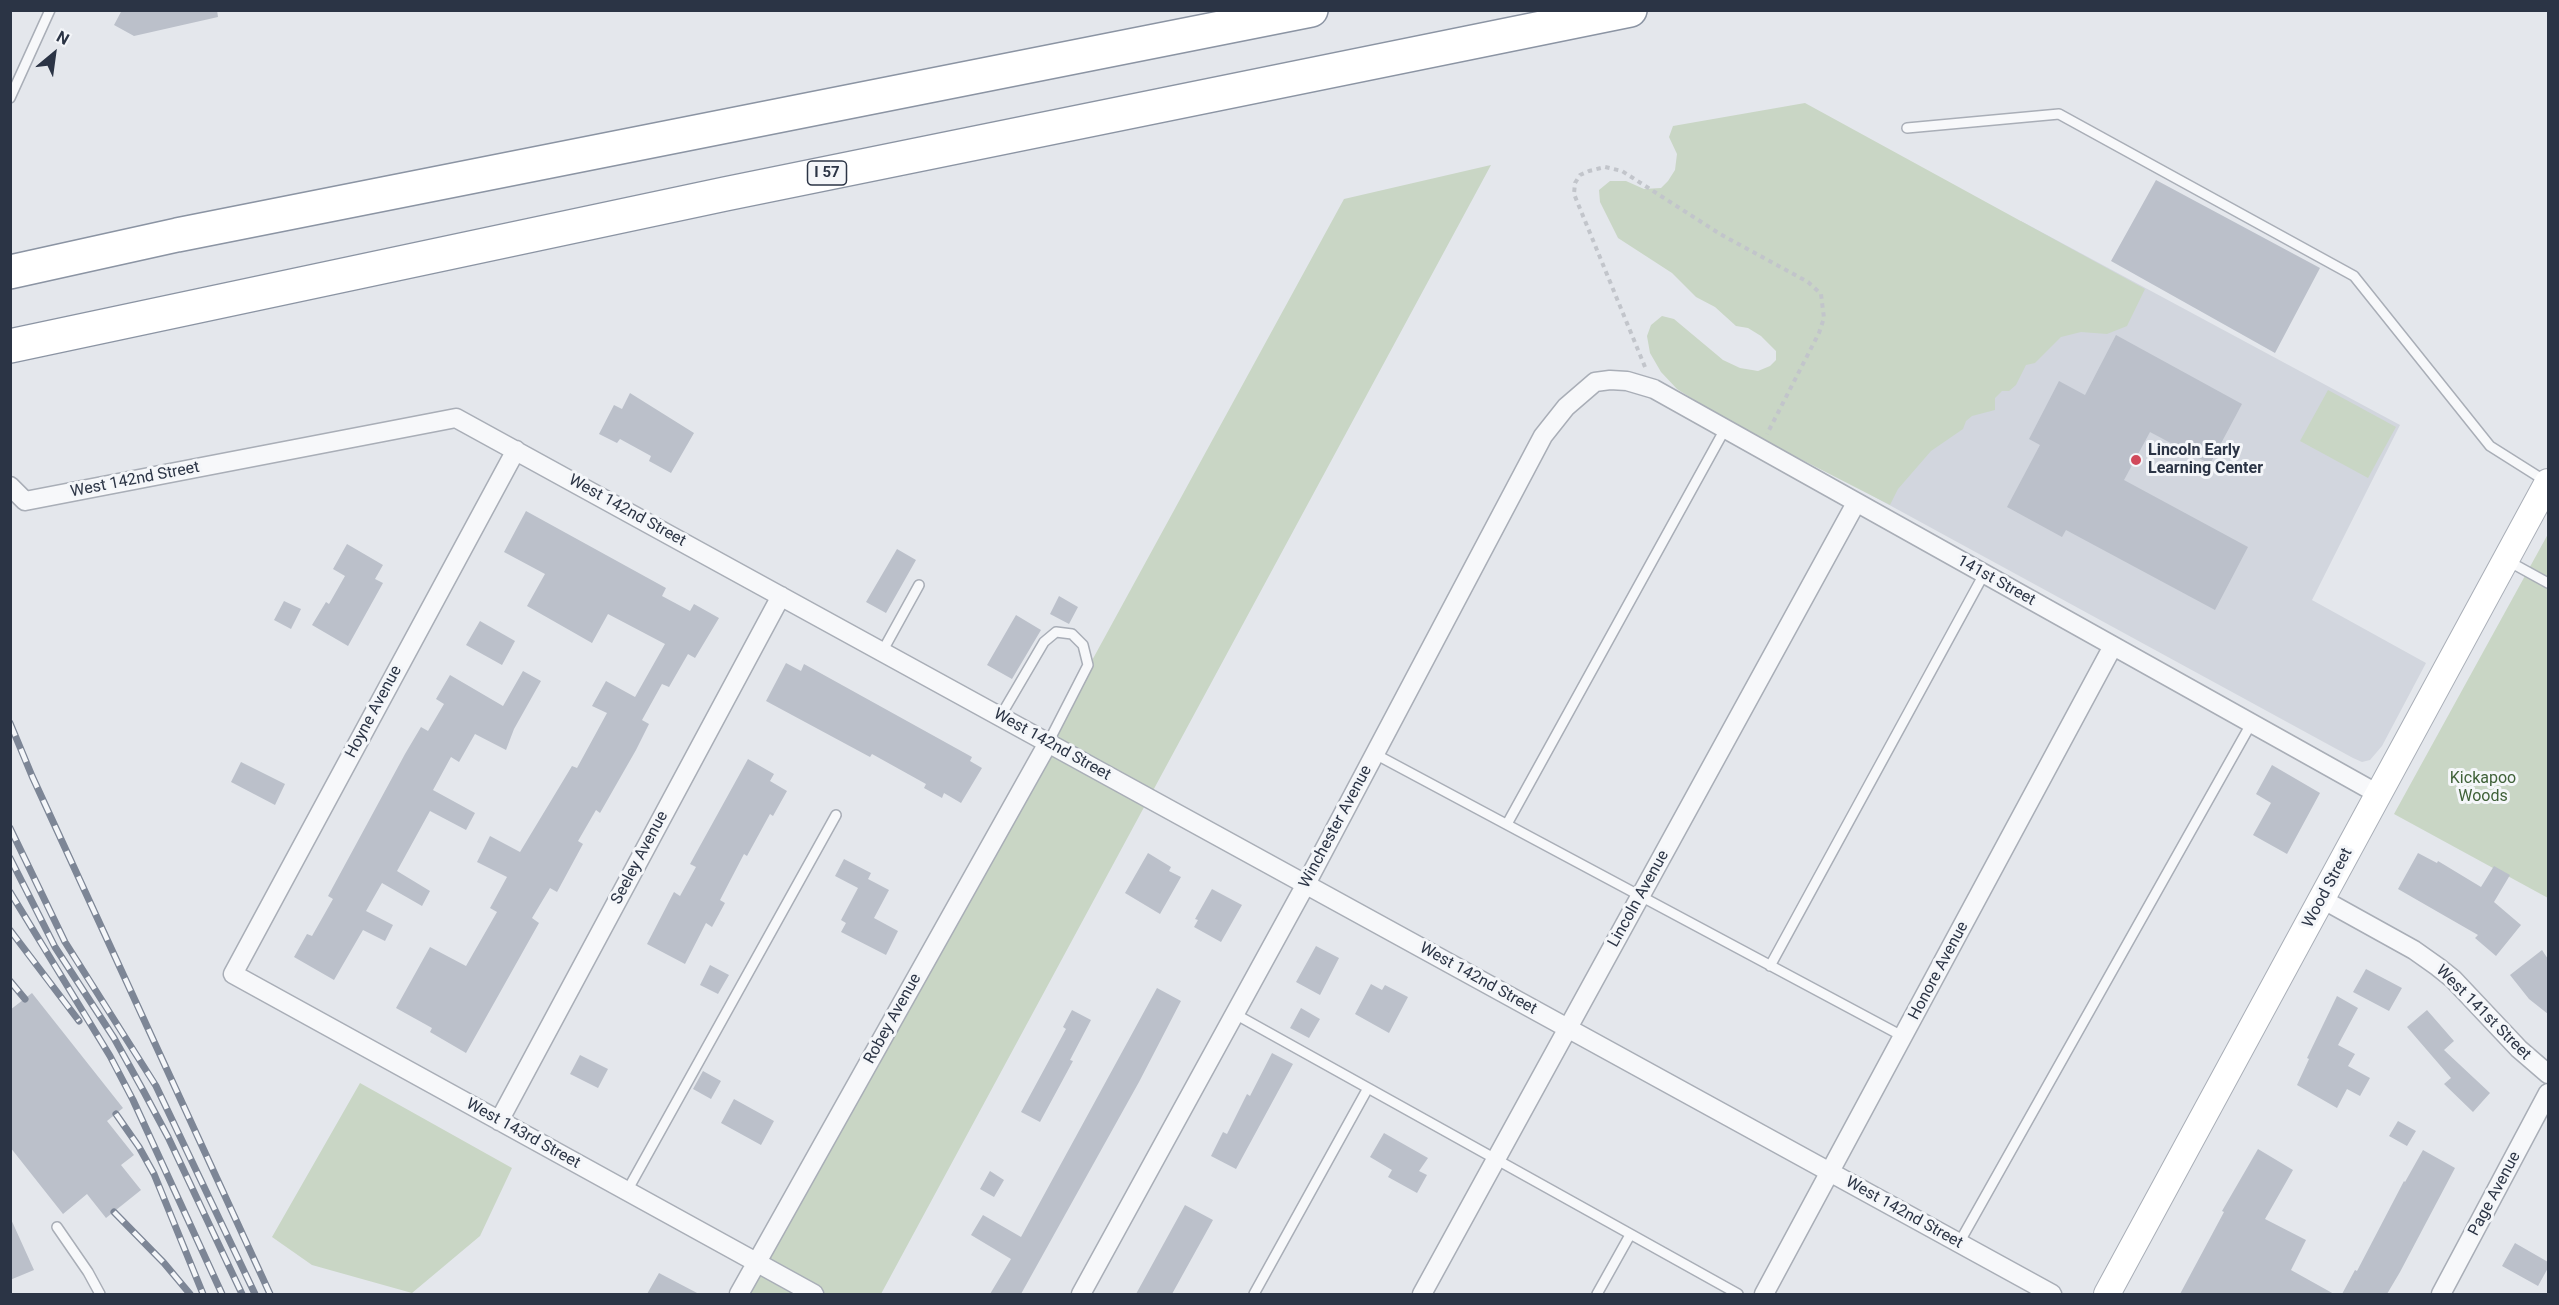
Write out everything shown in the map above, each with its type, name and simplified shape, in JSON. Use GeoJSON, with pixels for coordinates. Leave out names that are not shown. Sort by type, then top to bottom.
{"type":"FeatureCollection","features":[{"type":"Feature","properties":{"kind":"highway"},"geometry":{"type":"LineString","coordinates":[[13,271],[189,233],[1311,10]]}},
{"type":"Feature","properties":{"kind":"highway","name":"I 57"},"geometry":{"type":"LineString","coordinates":[[18,344],[713,196],[1630,10]]}},
{"type":"Feature","properties":{"kind":"main road","name":"Wood Street"},"geometry":{"type":"LineString","coordinates":[[2107,1294],[2548,482]]}},
{"type":"Feature","properties":{"kind":"street","name":"141st Street"},"geometry":{"type":"LineString","coordinates":[[1610,380],[1627,381],[1654,389],[2378,794]]}},
{"type":"Feature","properties":{"kind":"street","name":"Winchester Avenue"},"geometry":{"type":"LineString","coordinates":[[1081,1294],[1306,884],[1543,436],[1581,392],[1595,382],[1610,380]]}},
{"type":"Feature","properties":{"kind":"street","name":"West 142nd Street"},"geometry":{"type":"LineString","coordinates":[[10,486],[25,501],[456,418],[2052,1294]]}},
{"type":"Feature","properties":{"kind":"street","name":"Hoyne Avenue"},"geometry":{"type":"LineString","coordinates":[[233,974],[516,450]]}},
{"type":"Feature","properties":{"kind":"street","name":"Lincoln Avenue"},"geometry":{"type":"LineString","coordinates":[[1422,1294],[1856,503]]}},
{"type":"Feature","properties":{"kind":"street","name":"Seeley Avenue"},"geometry":{"type":"LineString","coordinates":[[499,1120],[781,596]]}},
{"type":"Feature","properties":{"kind":"street","name":"Honore Avenue"},"geometry":{"type":"LineString","coordinates":[[1764,1294],[2113,646]]}},
{"type":"Feature","properties":{"kind":"street","name":"Robey Avenue"},"geometry":{"type":"LineString","coordinates":[[739,1294],[1048,743]]}},
{"type":"Feature","properties":{"kind":"street","name":"West 141st Street"},"geometry":{"type":"LineString","coordinates":[[2322,899],[2414,950],[2438,967],[2519,1049],[2548,1074]]}},
{"type":"Feature","properties":{"kind":"street","name":"West 143rd Street"},"geometry":{"type":"LineString","coordinates":[[233,974],[814,1294]]}},
{"type":"Feature","properties":{"kind":"street","name":"Page Avenue"},"geometry":{"type":"LineString","coordinates":[[2447,1292],[2548,1093]]}},
{"type":"Feature","properties":{"kind":"lane"},"geometry":{"type":"LineString","coordinates":[[10,98],[50,10]]}},
{"type":"Feature","properties":{"kind":"lane"},"geometry":{"type":"LineString","coordinates":[[1907,128],[2059,114],[2354,276],[2490,446],[2548,482]]}},
{"type":"Feature","properties":{"kind":"lane"},"geometry":{"type":"LineString","coordinates":[[1507,824],[1725,429]]}},
{"type":"Feature","properties":{"kind":"lane"},"geometry":{"type":"LineString","coordinates":[[2506,560],[2548,583]]}},
{"type":"Feature","properties":{"kind":"lane"},"geometry":{"type":"LineString","coordinates":[[1770,966],[1984,574]]}},
{"type":"Feature","properties":{"kind":"lane"},"geometry":{"type":"LineString","coordinates":[[882,652],[919,585]]}},
{"type":"Feature","properties":{"kind":"lane"},"geometry":{"type":"LineString","coordinates":[[1000,717],[1044,642],[1056,632],[1072,634],[1083,645],[1088,665],[1048,743]]}},
{"type":"Feature","properties":{"kind":"lane"},"geometry":{"type":"LineString","coordinates":[[1959,1243],[2251,724]]}},
{"type":"Feature","properties":{"kind":"lane"},"geometry":{"type":"LineString","coordinates":[[1375,754],[1904,1037]]}},
{"type":"Feature","properties":{"kind":"lane"},"geometry":{"type":"LineString","coordinates":[[627,1191],[836,815]]}},
{"type":"Feature","properties":{"kind":"lane"},"geometry":{"type":"LineString","coordinates":[[1235,1014],[1738,1294]]}},
{"type":"Feature","properties":{"kind":"lane"},"geometry":{"type":"LineString","coordinates":[[1254,1294],[1368,1088]]}},
{"type":"Feature","properties":{"kind":"lane"},"geometry":{"type":"LineString","coordinates":[[57,1227],[100,1294]]}},
{"type":"Feature","properties":{"kind":"lane"},"geometry":{"type":"LineString","coordinates":[[1597,1294],[1630,1235]]}},
{"type":"Feature","properties":{"kind":"path"},"geometry":{"type":"LineString","coordinates":[[1654,389],[1574,194],[1575,183],[1580,175],[1589,171],[1605,167],[1622,171],[1720,234],[1808,282],[1821,294],[1824,318],[1819,333],[1759,448]]}},
{"type":"Feature","properties":{"kind":"shaded area","name":"Lincoln Early Learning Center"},"geometry":{"type":"Polygon","coordinates":[[[2021,221],[2400,425],[2312,600],[2426,663],[2382,746],[2370,760],[2362,762],[2353,758],[1871,495],[2021,221]]]}},
{"type":"Feature","properties":{"kind":"green space"},"geometry":{"type":"Polygon","coordinates":[[[1805,103],[2145,289],[2127,326],[2107,334],[2081,332],[2061,337],[2035,363],[2026,365],[2016,385],[2009,391],[2002,391],[1995,398],[1995,410],[1972,416],[1966,421],[1963,429],[1931,451],[1898,489],[1890,505],[1732,424],[1677,389],[1661,372],[1650,353],[1647,336],[1651,325],[1662,316],[1674,319],[1723,360],[1740,368],[1758,371],[1770,366],[1776,360],[1776,351],[1761,336],[1748,328],[1736,326],[1715,307],[1696,297],[1672,273],[1618,238],[1600,202],[1599,190],[1610,181],[1626,181],[1644,189],[1661,188],[1668,181],[1675,170],[1677,154],[1669,137],[1673,126],[1805,103]]]}},
{"type":"Feature","properties":{"kind":"green space"},"geometry":{"type":"Polygon","coordinates":[[[1491,165],[881,1294],[746,1294],[1344,199],[1491,165]]]}},
{"type":"Feature","properties":{"kind":"green space"},"geometry":{"type":"Polygon","coordinates":[[[2328,390],[2396,427],[2368,478],[2300,441],[2328,390]]]}},
{"type":"Feature","properties":{"kind":"green space","name":"Kickapoo Woods"},"geometry":{"type":"Polygon","coordinates":[[[2548,534],[2548,898],[2394,814],[2548,534]]]}},
{"type":"Feature","properties":{"kind":"green space"},"geometry":{"type":"Polygon","coordinates":[[[360,1083],[512,1168],[480,1236],[412,1293],[312,1265],[272,1237],[360,1083]]]}},
{"type":"Feature","properties":{"kind":"building"},"geometry":{"type":"Polygon","coordinates":[[[122,10],[217,10],[218,17],[134,36],[114,25],[122,10]]]}},
{"type":"Feature","properties":{"kind":"building"},"geometry":{"type":"Polygon","coordinates":[[[2156,180],[2320,268],[2275,353],[2111,261],[2156,180]]]}},
{"type":"Feature","properties":{"kind":"building"},"geometry":{"type":"Polygon","coordinates":[[[2116,335],[2242,404],[2210,464],[2150,432],[2124,480],[2248,547],[2215,610],[2066,530],[2062,537],[2007,507],[2040,445],[2029,439],[2059,381],[2085,395],[2116,335]]]}},
{"type":"Feature","properties":{"kind":"building"},"geometry":{"type":"Polygon","coordinates":[[[630,393],[694,433],[671,473],[649,461],[651,456],[620,439],[617,443],[599,434],[614,405],[622,409],[630,393]]]}},
{"type":"Feature","properties":{"kind":"building"},"geometry":{"type":"Polygon","coordinates":[[[526,511],[666,588],[662,596],[690,611],[694,604],[719,618],[695,658],[688,654],[669,687],[662,684],[642,720],[649,724],[636,750],[600,813],[596,810],[578,841],[583,844],[557,892],[550,888],[532,918],[539,923],[466,1053],[430,1032],[432,1028],[396,1008],[430,947],[466,966],[497,912],[490,908],[507,877],[477,862],[490,836],[520,852],[572,766],[577,768],[607,713],[592,706],[606,681],[635,697],[665,644],[608,614],[592,643],[527,606],[545,574],[504,552],[526,511]]]}},
{"type":"Feature","properties":{"kind":"building"},"geometry":{"type":"Polygon","coordinates":[[[347,544],[383,565],[375,579],[383,583],[348,646],[312,625],[326,602],[329,604],[345,576],[333,569],[347,544]]]}},
{"type":"Feature","properties":{"kind":"building"},"geometry":{"type":"Polygon","coordinates":[[[897,549],[916,560],[886,613],[866,602],[897,549]]]}},
{"type":"Feature","properties":{"kind":"building"},"geometry":{"type":"Polygon","coordinates":[[[1059,596],[1078,607],[1069,624],[1050,614],[1059,596]]]}},
{"type":"Feature","properties":{"kind":"building"},"geometry":{"type":"Polygon","coordinates":[[[284,601],[301,609],[291,629],[274,620],[284,601]]]}},
{"type":"Feature","properties":{"kind":"building"},"geometry":{"type":"Polygon","coordinates":[[[1016,615],[1041,630],[1012,679],[987,665],[1016,615]]]}},
{"type":"Feature","properties":{"kind":"building"},"geometry":{"type":"Polygon","coordinates":[[[480,621],[515,641],[502,665],[466,645],[480,621]]]}},
{"type":"Feature","properties":{"kind":"building"},"geometry":{"type":"Polygon","coordinates":[[[786,663],[801,671],[804,664],[972,757],[970,761],[982,768],[961,803],[944,793],[942,798],[924,788],[926,784],[872,754],[870,757],[766,701],[786,663]]]}},
{"type":"Feature","properties":{"kind":"building"},"geometry":{"type":"Polygon","coordinates":[[[523,671],[541,681],[514,729],[506,750],[475,734],[459,762],[451,757],[433,790],[475,813],[466,830],[430,811],[397,871],[430,891],[422,906],[382,883],[366,911],[393,925],[385,941],[363,930],[334,980],[294,957],[307,934],[312,936],[333,899],[328,896],[421,727],[428,731],[444,704],[436,699],[450,675],[503,706],[523,671]]]}},
{"type":"Feature","properties":{"kind":"building"},"geometry":{"type":"Polygon","coordinates":[[[748,759],[774,774],[770,781],[787,791],[773,816],[770,814],[747,856],[744,854],[720,900],[725,903],[712,927],[706,923],[685,964],[647,944],[674,892],[680,896],[696,867],[690,864],[748,759]]]}},
{"type":"Feature","properties":{"kind":"building"},"geometry":{"type":"Polygon","coordinates":[[[241,762],[285,784],[275,805],[231,782],[241,762]]]}},
{"type":"Feature","properties":{"kind":"building"},"geometry":{"type":"Polygon","coordinates":[[[2272,765],[2320,793],[2287,854],[2253,835],[2271,803],[2256,794],[2272,765]]]}},
{"type":"Feature","properties":{"kind":"building"},"geometry":{"type":"Polygon","coordinates":[[[1148,853],[1171,867],[1169,871],[1181,877],[1160,914],[1125,893],[1148,853]]]}},
{"type":"Feature","properties":{"kind":"building"},"geometry":{"type":"Polygon","coordinates":[[[2418,853],[2437,863],[2438,861],[2481,887],[2494,866],[2510,875],[2494,902],[2521,925],[2496,956],[2475,938],[2478,935],[2398,889],[2418,853]]]}},
{"type":"Feature","properties":{"kind":"building"},"geometry":{"type":"Polygon","coordinates":[[[844,859],[871,873],[868,879],[889,890],[874,918],[898,931],[886,955],[841,932],[846,923],[841,920],[858,888],[835,876],[844,859]]]}},
{"type":"Feature","properties":{"kind":"building"},"geometry":{"type":"Polygon","coordinates":[[[1212,889],[1242,905],[1221,942],[1194,927],[1198,920],[1195,919],[1212,889]]]}},
{"type":"Feature","properties":{"kind":"building"},"geometry":{"type":"Polygon","coordinates":[[[1316,946],[1339,958],[1320,995],[1296,982],[1316,946]]]}},
{"type":"Feature","properties":{"kind":"building"},"geometry":{"type":"Polygon","coordinates":[[[2542,950],[2548,959],[2548,1014],[2529,999],[2510,975],[2542,950]]]}},
{"type":"Feature","properties":{"kind":"building"},"geometry":{"type":"Polygon","coordinates":[[[710,965],[729,975],[718,994],[700,985],[710,965]]]}},
{"type":"Feature","properties":{"kind":"building"},"geometry":{"type":"Polygon","coordinates":[[[2366,969],[2402,988],[2389,1011],[2353,992],[2366,969]]]}},
{"type":"Feature","properties":{"kind":"building"},"geometry":{"type":"Polygon","coordinates":[[[1371,984],[1382,990],[1385,985],[1408,997],[1389,1033],[1355,1014],[1371,984]]]}},
{"type":"Feature","properties":{"kind":"building"},"geometry":{"type":"Polygon","coordinates":[[[1157,988],[1181,1001],[1139,1082],[1021,1294],[990,1294],[1011,1259],[971,1235],[983,1215],[1021,1237],[1157,988]]]}},
{"type":"Feature","properties":{"kind":"building"},"geometry":{"type":"Polygon","coordinates":[[[32,993],[123,1108],[107,1121],[134,1155],[121,1165],[141,1190],[106,1218],[87,1194],[63,1214],[10,1147],[10,1010],[32,993]]]}},
{"type":"Feature","properties":{"kind":"building"},"geometry":{"type":"Polygon","coordinates":[[[2337,996],[2358,1008],[2338,1045],[2355,1054],[2348,1066],[2370,1078],[2360,1096],[2347,1089],[2337,1108],[2297,1085],[2309,1059],[2307,1058],[2337,996]]]}},
{"type":"Feature","properties":{"kind":"building"},"geometry":{"type":"Polygon","coordinates":[[[1301,1008],[1320,1019],[1309,1038],[1290,1028],[1301,1008]]]}},
{"type":"Feature","properties":{"kind":"building"},"geometry":{"type":"Polygon","coordinates":[[[1072,1010],[1091,1020],[1070,1060],[1073,1061],[1040,1122],[1021,1112],[1066,1029],[1063,1027],[1072,1010]]]}},
{"type":"Feature","properties":{"kind":"building"},"geometry":{"type":"Polygon","coordinates":[[[2427,1010],[2454,1041],[2444,1050],[2490,1093],[2473,1112],[2444,1084],[2451,1078],[2407,1027],[2427,1010]]]}},
{"type":"Feature","properties":{"kind":"building"},"geometry":{"type":"Polygon","coordinates":[[[1272,1053],[1293,1064],[1236,1169],[1211,1156],[1223,1132],[1227,1134],[1247,1094],[1250,1096],[1272,1053]]]}},
{"type":"Feature","properties":{"kind":"building"},"geometry":{"type":"Polygon","coordinates":[[[580,1055],[608,1069],[598,1088],[570,1074],[580,1055]]]}},
{"type":"Feature","properties":{"kind":"building"},"geometry":{"type":"Polygon","coordinates":[[[703,1071],[721,1081],[711,1099],[693,1089],[703,1071]]]}},
{"type":"Feature","properties":{"kind":"building"},"geometry":{"type":"Polygon","coordinates":[[[734,1099],[774,1121],[761,1145],[721,1123],[734,1099]]]}},
{"type":"Feature","properties":{"kind":"building"},"geometry":{"type":"Polygon","coordinates":[[[2398,1121],[2416,1131],[2407,1146],[2389,1136],[2398,1121]]]}},
{"type":"Feature","properties":{"kind":"building"},"geometry":{"type":"Polygon","coordinates":[[[1384,1133],[1428,1158],[1419,1171],[1427,1175],[1417,1193],[1388,1177],[1392,1170],[1370,1157],[1384,1133]]]}},
{"type":"Feature","properties":{"kind":"building"},"geometry":{"type":"Polygon","coordinates":[[[2258,1149],[2293,1170],[2265,1219],[2306,1240],[2291,1270],[2334,1294],[2180,1294],[2224,1212],[2222,1211],[2258,1149]]]}},
{"type":"Feature","properties":{"kind":"building"},"geometry":{"type":"Polygon","coordinates":[[[2423,1150],[2455,1168],[2400,1272],[2387,1294],[2342,1294],[2355,1270],[2357,1271],[2404,1181],[2423,1150]]]}},
{"type":"Feature","properties":{"kind":"building"},"geometry":{"type":"Polygon","coordinates":[[[990,1171],[1004,1180],[994,1197],[980,1189],[990,1171]]]}},
{"type":"Feature","properties":{"kind":"building"},"geometry":{"type":"Polygon","coordinates":[[[1185,1205],[1213,1220],[1172,1294],[1136,1294],[1185,1205]]]}},
{"type":"Feature","properties":{"kind":"building"},"geometry":{"type":"Polygon","coordinates":[[[10,1217],[34,1270],[10,1280],[10,1217]]]}},
{"type":"Feature","properties":{"kind":"building"},"geometry":{"type":"Polygon","coordinates":[[[2515,1243],[2548,1262],[2548,1268],[2538,1286],[2502,1266],[2515,1243]]]}},
{"type":"Feature","properties":{"kind":"building"},"geometry":{"type":"Polygon","coordinates":[[[659,1273],[699,1294],[647,1294],[659,1273]]]}},
{"type":"Feature","properties":{"kind":"railway"},"geometry":{"type":"LineString","coordinates":[[10,723],[32,776],[270,1294]]}},
{"type":"Feature","properties":{"kind":"railway"},"geometry":{"type":"LineString","coordinates":[[10,828],[65,942],[156,1086],[255,1294]]}},
{"type":"Feature","properties":{"kind":"railway"},"geometry":{"type":"LineString","coordinates":[[10,858],[55,947],[114,1038],[168,1137],[242,1294]]}},
{"type":"Feature","properties":{"kind":"railway"},"geometry":{"type":"LineString","coordinates":[[10,892],[110,1056],[133,1100],[222,1294]]}},
{"type":"Feature","properties":{"kind":"railway"},"geometry":{"type":"LineString","coordinates":[[10,930],[79,1021]]}},
{"type":"Feature","properties":{"kind":"railway"},"geometry":{"type":"LineString","coordinates":[[10,981],[25,999]]}},
{"type":"Feature","properties":{"kind":"railway"},"geometry":{"type":"LineString","coordinates":[[116,1114],[154,1174],[203,1294]]}},
{"type":"Feature","properties":{"kind":"railway"},"geometry":{"type":"LineString","coordinates":[[114,1212],[164,1263],[190,1294]]}},
{"type":"Feature","properties":{"kind":"place","name":"Lincoln Early Learning Center"},"geometry":{"type":"Point","coordinates":[2136,460]}}]}
